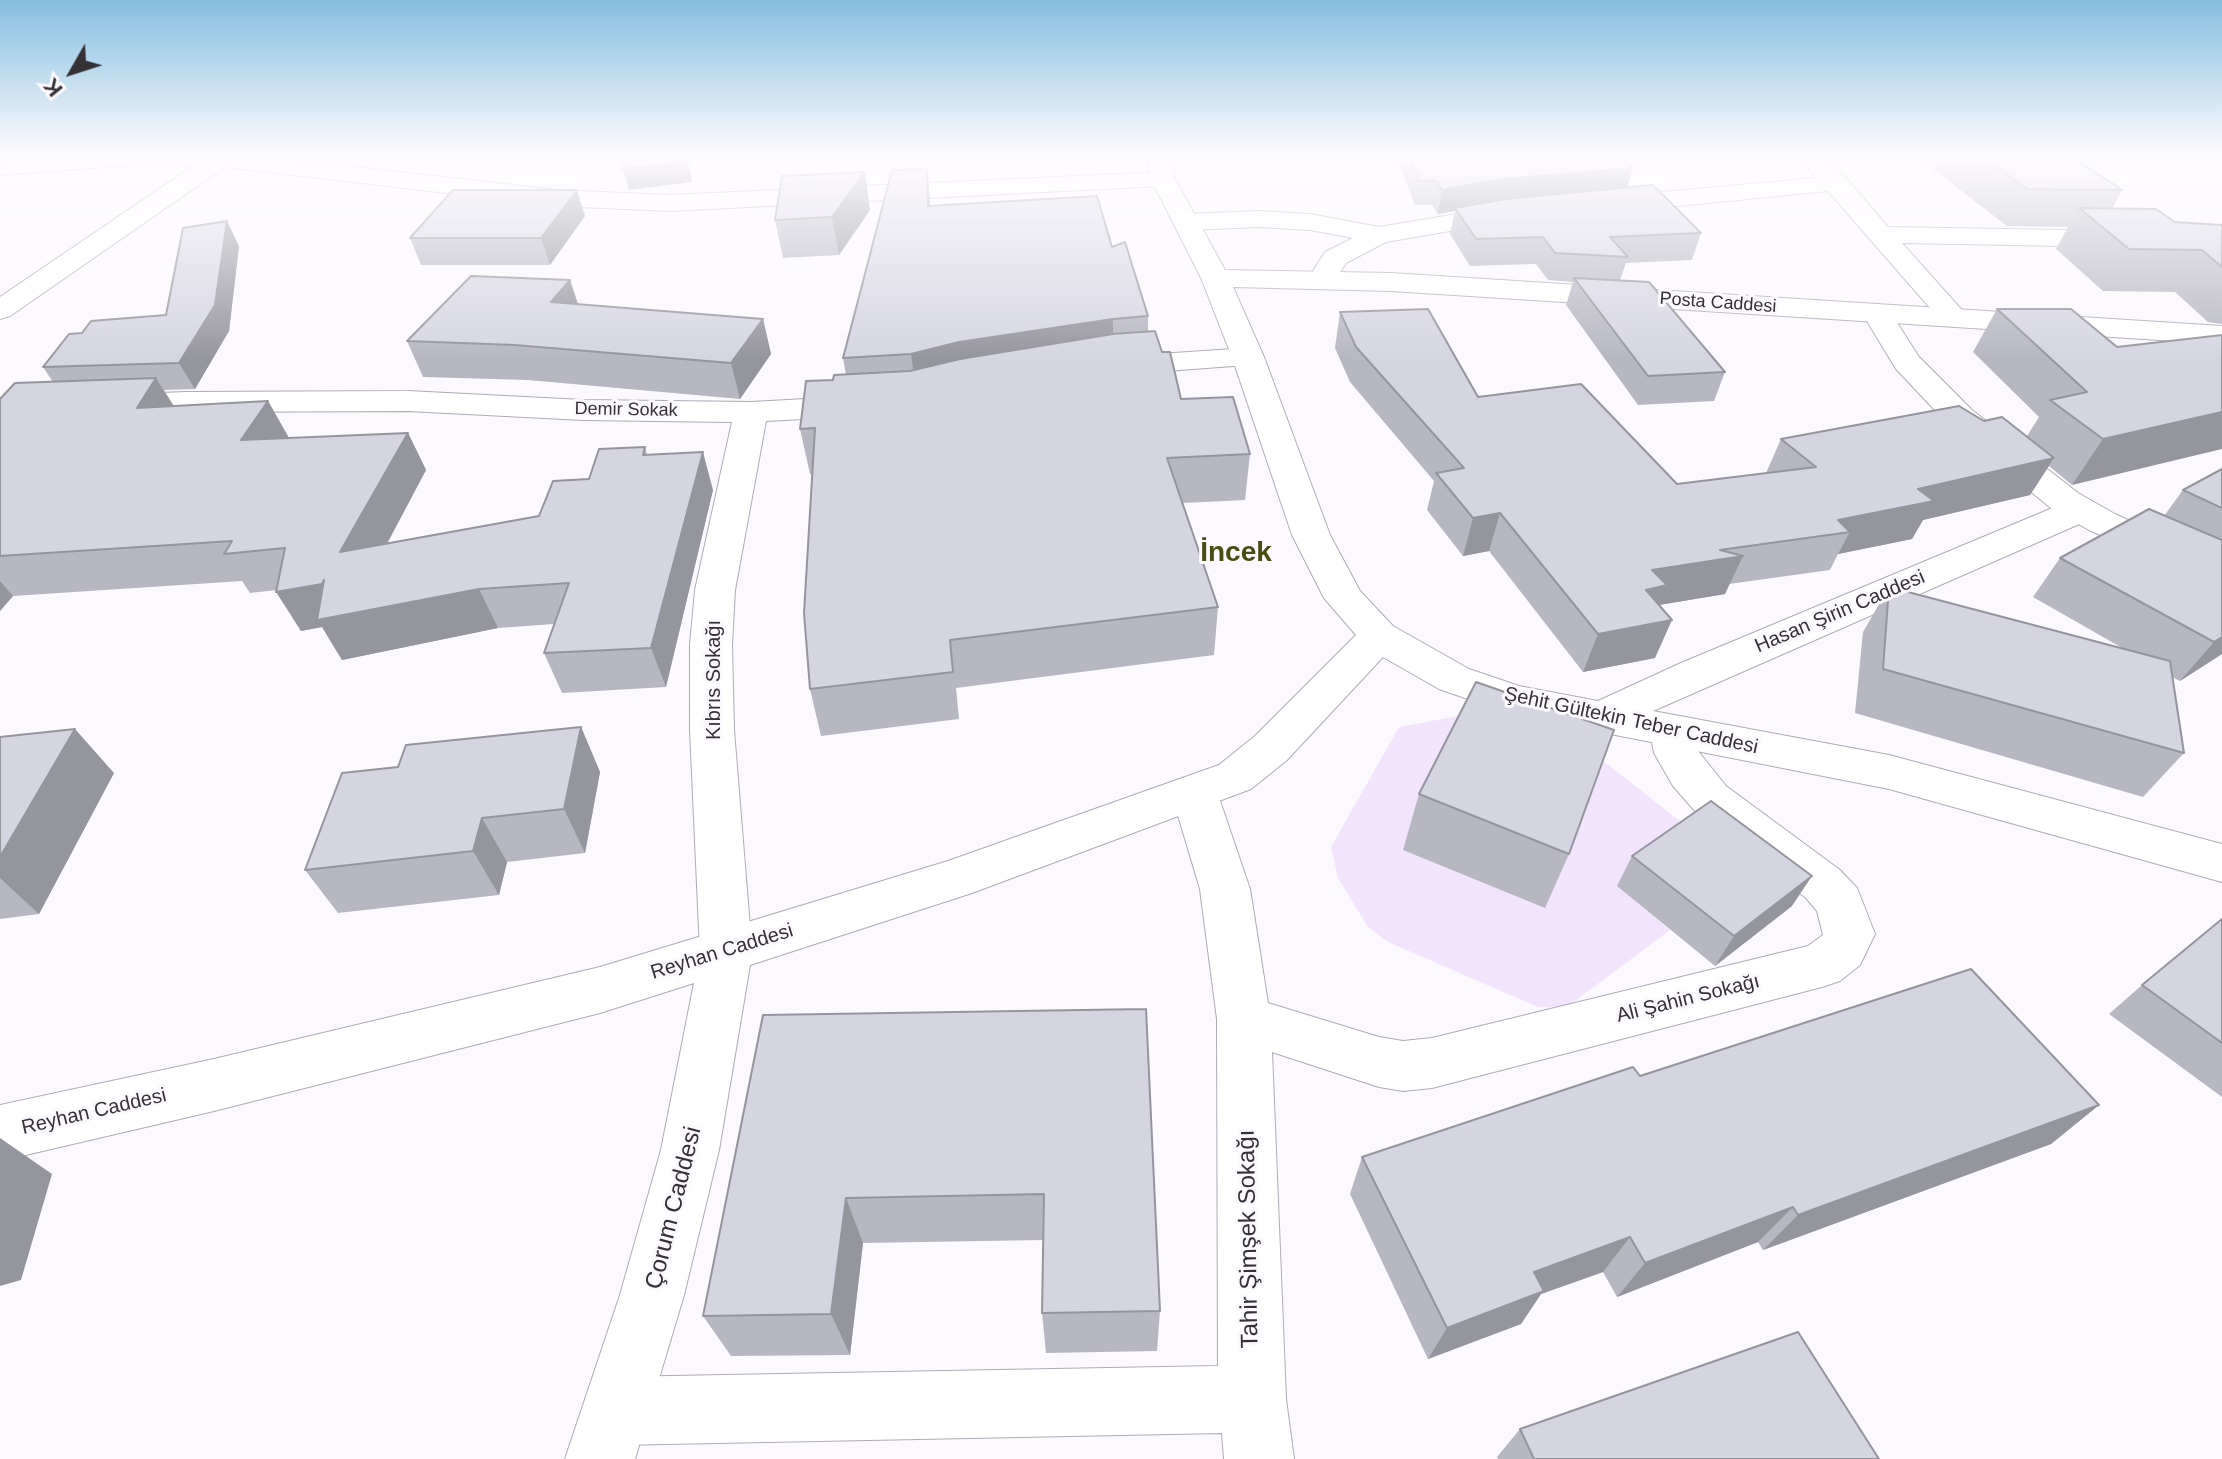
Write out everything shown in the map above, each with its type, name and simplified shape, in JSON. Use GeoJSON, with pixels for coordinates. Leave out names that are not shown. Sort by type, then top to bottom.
{"type":"FeatureCollection","features":[{"type":"Feature","properties":{"kind":"street"},"geometry":{"type":"LineString","coordinates":[[0,310],[126,224]]}},
{"type":"Feature","properties":{"kind":"street","name":"Şehit Gültekin Teber Caddesi"},"geometry":{"type":"LineString","coordinates":[[1189,224],[1248,357],[1311,535],[1344,598],[1379,636],[1454,679],[1514,700],[1889,772],[2222,863]]}},
{"type":"Feature","properties":{"kind":"street"},"geometry":{"type":"LineString","coordinates":[[1321,224],[1379,235]]}},
{"type":"Feature","properties":{"kind":"street"},"geometry":{"type":"LineString","coordinates":[[1322,279],[1335,258],[1379,235],[1442,224]]}},
{"type":"Feature","properties":{"kind":"street"},"geometry":{"type":"LineString","coordinates":[[1873,224],[1954,318]]}},
{"type":"Feature","properties":{"kind":"street"},"geometry":{"type":"LineString","coordinates":[[1882,235],[2121,239],[2222,234]]}},
{"type":"Feature","properties":{"kind":"street","name":"Posta Caddesi"},"geometry":{"type":"LineString","coordinates":[[1215,278],[1322,279],[2222,335]]}},
{"type":"Feature","properties":{"kind":"street"},"geometry":{"type":"LineString","coordinates":[[1877,313],[1907,362],[1953,410],[2080,510],[2222,578]]}},
{"type":"Feature","properties":{"kind":"street"},"geometry":{"type":"LineString","coordinates":[[1083,371],[1113,366],[1248,357]]}},
{"type":"Feature","properties":{"kind":"street","name":"Demir Sokak"},"geometry":{"type":"LineString","coordinates":[[0,409],[186,402],[408,401],[583,410],[751,412],[886,405]]}},
{"type":"Feature","properties":{"kind":"street","name":"Kıbrıs Sokağı"},"geometry":{"type":"LineString","coordinates":[[726,952],[712,730],[711,645],[715,590],[751,412]]}},
{"type":"Feature","properties":{"kind":"street","name":"Hasan Şirin Caddesi"},"geometry":{"type":"LineString","coordinates":[[1602,717],[1696,673],[2080,510]]}},
{"type":"Feature","properties":{"kind":"street","name":"Reyhan Caddesi"},"geometry":{"type":"LineString","coordinates":[[0,1133],[214,1085],[600,990],[955,879],[1235,777],[1271,748],[1379,636]]}},
{"type":"Feature","properties":{"kind":"street","name":"Ali Şahin Sokağı"},"geometry":{"type":"LineString","coordinates":[[1244,1019],[1379,1062],[1417,1064],[1822,965],[1842,950],[1849,934],[1839,902],[1823,884],[1710,798],[1676,753],[1672,732]]}},
{"type":"Feature","properties":{"kind":"street","name":"Tahir Şimşek Sokağı"},"geometry":{"type":"LineString","coordinates":[[1194,792],[1225,889],[1244,1019],[1255,1429]]}},
{"type":"Feature","properties":{"kind":"street","name":"Çorum Caddesi"},"geometry":{"type":"LineString","coordinates":[[608,1435],[652,1295],[690,1150],[726,952]]}},
{"type":"Feature","properties":{"kind":"street"},"geometry":{"type":"LineString","coordinates":[[608,1435],[1255,1429]]}},
{"type":"Feature","properties":{"kind":"shaded area"},"geometry":{"type":"Polygon","coordinates":[[[1479,712],[1593,753],[1694,832],[1618,886],[1670,930],[1567,1007],[1538,1007],[1388,942],[1368,927],[1338,878],[1331,847],[1399,727],[1479,712]]]}},
{"type":"Feature","properties":{"kind":"building"},"geometry":{"type":"Polygon","coordinates":[[[227,224],[215,305],[179,363],[43,367],[69,334],[82,333],[91,321],[166,315],[183,228],[227,224]]]}},
{"type":"Feature","properties":{"kind":"building"},"geometry":{"type":"Polygon","coordinates":[[[422,224],[551,224],[541,238],[410,238],[422,224]]]}},
{"type":"Feature","properties":{"kind":"building"},"geometry":{"type":"Polygon","coordinates":[[[878,224],[1105,224],[1112,247],[1125,242],[1148,316],[959,342],[911,354],[843,358],[878,224]]]}},
{"type":"Feature","properties":{"kind":"building"},"geometry":{"type":"Polygon","coordinates":[[[1466,224],[1692,224],[1701,233],[1610,237],[1628,257],[1555,253],[1543,237],[1476,239],[1466,224]]]}},
{"type":"Feature","properties":{"kind":"building"},"geometry":{"type":"Polygon","coordinates":[[[2099,224],[2222,225],[2222,267],[2202,250],[2129,249],[2099,224]]]}},
{"type":"Feature","properties":{"kind":"building"},"geometry":{"type":"Polygon","coordinates":[[[471,276],[570,280],[551,302],[763,319],[731,363],[515,345],[407,341],[471,276]]]}},
{"type":"Feature","properties":{"kind":"building"},"geometry":{"type":"Polygon","coordinates":[[[1574,278],[1649,282],[1725,372],[1648,376],[1574,278]]]}},
{"type":"Feature","properties":{"kind":"building"},"geometry":{"type":"Polygon","coordinates":[[[1428,309],[1478,397],[1581,384],[1677,484],[1816,467],[1781,439],[1959,406],[1984,421],[2002,417],[2054,458],[1918,489],[1934,501],[1838,520],[1850,532],[1720,550],[1743,556],[1652,570],[1667,585],[1646,590],[1672,620],[1598,634],[1500,513],[1473,518],[1436,473],[1464,468],[1356,347],[1340,312],[1428,309]]]}},
{"type":"Feature","properties":{"kind":"building"},"geometry":{"type":"Polygon","coordinates":[[[1997,309],[2071,309],[2117,347],[2222,335],[2222,412],[2103,439],[2050,400],[2087,392],[1997,309]]]}},
{"type":"Feature","properties":{"kind":"building"},"geometry":{"type":"Polygon","coordinates":[[[1155,331],[1162,352],[1170,352],[1181,399],[1233,397],[1250,454],[1167,458],[1218,607],[950,640],[953,672],[810,689],[804,613],[815,428],[800,429],[806,381],[833,380],[834,375],[910,371],[960,359],[1113,334],[1155,331]]]}},
{"type":"Feature","properties":{"kind":"building"},"geometry":{"type":"Polygon","coordinates":[[[156,378],[137,408],[268,401],[241,440],[408,433],[340,552],[539,516],[553,481],[589,479],[599,449],[645,447],[643,455],[703,452],[651,648],[544,653],[569,583],[479,589],[317,620],[324,580],[322,584],[276,592],[285,548],[224,554],[232,541],[0,556],[0,399],[15,383],[156,378]]]}},
{"type":"Feature","properties":{"kind":"building"},"geometry":{"type":"Polygon","coordinates":[[[2222,469],[2222,508],[2183,490],[2222,469]]]}},
{"type":"Feature","properties":{"kind":"building"},"geometry":{"type":"Polygon","coordinates":[[[2149,509],[2222,540],[2222,637],[2214,642],[2060,558],[2149,509]]]}},
{"type":"Feature","properties":{"kind":"building"},"geometry":{"type":"Polygon","coordinates":[[[1889,587],[2170,661],[2184,753],[1883,669],[1889,587]]]}},
{"type":"Feature","properties":{"kind":"building"},"geometry":{"type":"Polygon","coordinates":[[[1476,682],[1614,730],[1569,854],[1419,794],[1476,682]]]}},
{"type":"Feature","properties":{"kind":"building"},"geometry":{"type":"Polygon","coordinates":[[[581,727],[564,809],[482,818],[473,851],[305,870],[342,773],[398,767],[406,745],[581,727]]]}},
{"type":"Feature","properties":{"kind":"building"},"geometry":{"type":"Polygon","coordinates":[[[75,729],[0,857],[0,737],[75,729]]]}},
{"type":"Feature","properties":{"kind":"building"},"geometry":{"type":"Polygon","coordinates":[[[1711,801],[1812,876],[1734,936],[1632,856],[1711,801]]]}},
{"type":"Feature","properties":{"kind":"building"},"geometry":{"type":"Polygon","coordinates":[[[2222,919],[2222,1043],[2142,985],[2222,919]]]}},
{"type":"Feature","properties":{"kind":"building"},"geometry":{"type":"Polygon","coordinates":[[[1971,969],[2099,1105],[1798,1215],[1793,1207],[1645,1263],[1630,1237],[1534,1272],[1544,1291],[1447,1328],[1362,1157],[1633,1067],[1640,1076],[1971,969]]]}},
{"type":"Feature","properties":{"kind":"building"},"geometry":{"type":"Polygon","coordinates":[[[1146,1009],[1160,1311],[1042,1313],[1044,1194],[846,1198],[831,1314],[703,1316],[763,1015],[1146,1009]]]}},
{"type":"Feature","properties":{"kind":"building"},"geometry":{"type":"Polygon","coordinates":[[[1798,1332],[1879,1459],[1534,1459],[1520,1429],[1798,1332]]]}},
{"type":"Feature","properties":{"kind":"district","name":"İncek"},"geometry":{"type":"Point","coordinates":[1236,553]}}]}
